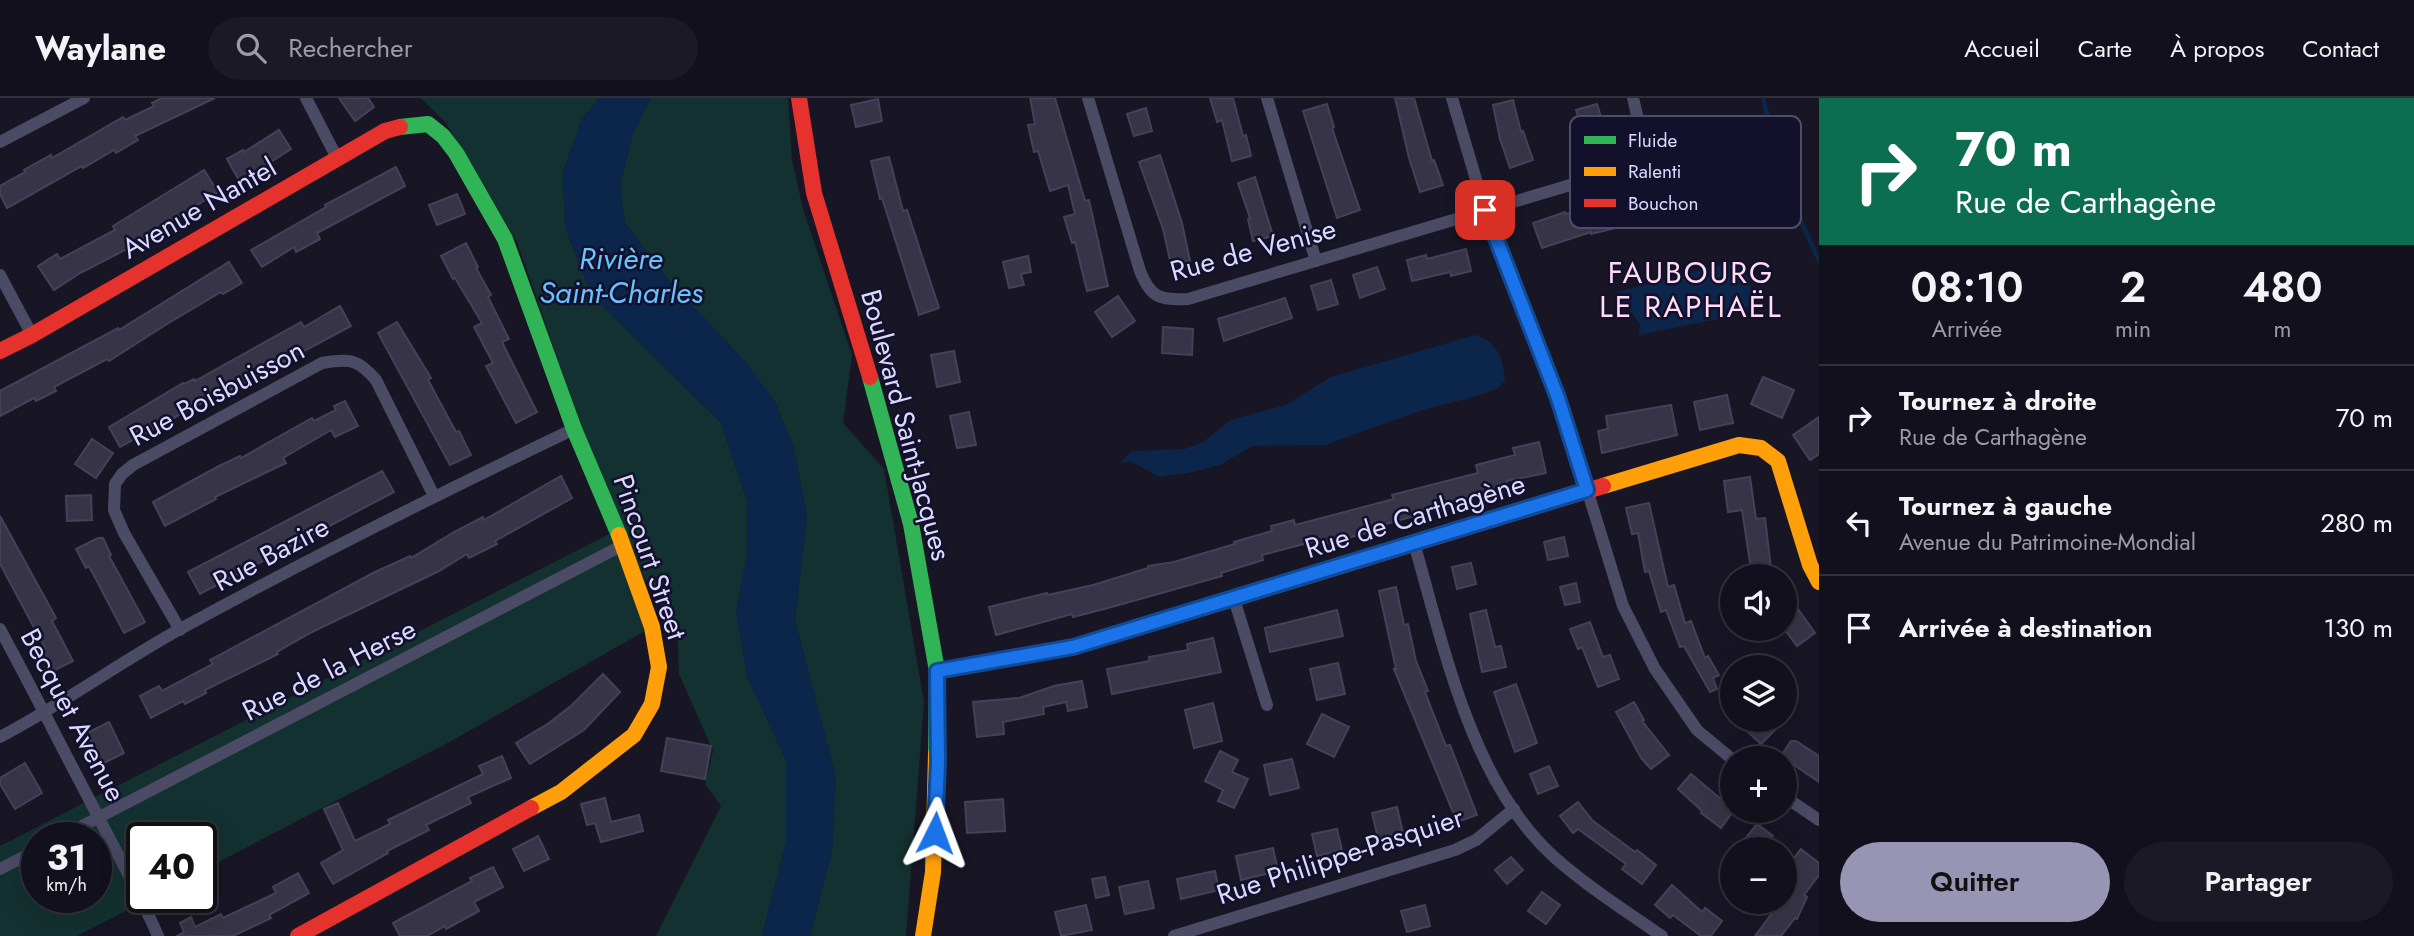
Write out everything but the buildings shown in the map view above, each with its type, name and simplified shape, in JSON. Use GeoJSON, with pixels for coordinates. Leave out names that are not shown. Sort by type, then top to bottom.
{"type":"FeatureCollection","features":[{"type":"Feature","properties":{"kind":"street"},"geometry":{"type":"LineString","coordinates":[[0,142],[84,98]]}},
{"type":"Feature","properties":{"kind":"street"},"geometry":{"type":"LineString","coordinates":[[306,98],[337,158]]}},
{"type":"Feature","properties":{"kind":"street","name":"Boulevard Saint-Jacques"},"geometry":{"type":"LineString","coordinates":[[799,98],[814,193],[881,412],[911,524],[937,671],[933,872],[923,936]]}},
{"type":"Feature","properties":{"kind":"street","name":"Rue de Venise"},"geometry":{"type":"LineString","coordinates":[[1088,98],[1140,271],[1147,288],[1157,297],[1168,300],[1188,299],[1570,185]]}},
{"type":"Feature","properties":{"kind":"street"},"geometry":{"type":"LineString","coordinates":[[1268,98],[1316,261]]}},
{"type":"Feature","properties":{"kind":"street"},"geometry":{"type":"LineString","coordinates":[[1452,98],[1485,210],[1562,410],[1623,606],[1655,669],[1697,730],[1720,749]]}},
{"type":"Feature","properties":{"kind":"street","name":"Rue de Venise"},"geometry":{"type":"LineString","coordinates":[[1633,98],[1637,116]]}},
{"type":"Feature","properties":{"kind":"street","name":"Avenue Nantel"},"geometry":{"type":"LineString","coordinates":[[0,351],[385,131],[406,125],[428,124]]}},
{"type":"Feature","properties":{"kind":"street","name":"Pincourt Street"},"geometry":{"type":"LineString","coordinates":[[299,936],[561,792],[635,734],[652,704],[659,667],[652,627],[623,545],[574,429],[505,239],[456,153],[443,136],[428,124]]}},
{"type":"Feature","properties":{"kind":"street"},"geometry":{"type":"LineString","coordinates":[[0,275],[32,335]]}},
{"type":"Feature","properties":{"kind":"street","name":"Rue Boisbuisson"},"geometry":{"type":"LineString","coordinates":[[180,630],[124,533],[114,510],[115,484],[132,465],[322,363],[352,361],[365,368],[376,380],[434,496]]}},
{"type":"Feature","properties":{"kind":"street","name":"Rue Bazire"},"geometry":{"type":"LineString","coordinates":[[0,737],[46,713],[180,630],[434,496],[574,429]]}},
{"type":"Feature","properties":{"kind":"street","name":"Rue de Carthagène"},"geometry":{"type":"LineString","coordinates":[[937,671],[1073,647],[1739,445],[1753,445],[1767,450],[1778,461],[1810,565],[1819,582]]}},
{"type":"Feature","properties":{"kind":"street"},"geometry":{"type":"LineString","coordinates":[[1414,543],[1453,677],[1474,738],[1514,809],[1552,855],[1595,890],[1662,936]]}},
{"type":"Feature","properties":{"kind":"street","name":"Rue de la Herse"},"geometry":{"type":"LineString","coordinates":[[91,822],[623,545]]}},
{"type":"Feature","properties":{"kind":"street"},"geometry":{"type":"LineString","coordinates":[[1234,599],[1267,705]]}},
{"type":"Feature","properties":{"kind":"street","name":"Becquet Avenue"},"geometry":{"type":"LineString","coordinates":[[0,629],[144,901],[158,936]]}},
{"type":"Feature","properties":{"kind":"street"},"geometry":{"type":"LineString","coordinates":[[1797,805],[1819,820]]}},
{"type":"Feature","properties":{"kind":"street","name":"Rue Philippe-Pasquier"},"geometry":{"type":"LineString","coordinates":[[1174,936],[1455,850],[1476,840],[1514,809]]}},
{"type":"Feature","properties":{"kind":"street"},"geometry":{"type":"LineString","coordinates":[[0,869],[21,858]]}},
{"type":"Feature","properties":{"kind":"green space"},"geometry":{"type":"Polygon","coordinates":[[[421,98],[599,98],[582,119],[563,172],[565,227],[591,294],[721,423],[747,501],[747,555],[736,612],[747,676],[786,760],[786,842],[762,936],[656,936],[721,806],[705,784],[713,751],[679,674],[677,623],[658,602],[620,535],[652,627],[455,739],[217,863],[217,822],[126,822],[126,911],[77,936],[0,936],[0,846],[21,835],[21,913],[112,913],[112,822],[47,822],[617,530],[517,242],[446,123],[421,98]]]}},
{"type":"Feature","properties":{"kind":"green space"},"geometry":{"type":"Polygon","coordinates":[[[651,98],[788,98],[792,160],[803,209],[852,355],[843,423],[884,469],[924,702],[906,936],[810,936],[832,851],[836,777],[795,621],[807,515],[793,445],[775,402],[668,279],[625,223],[620,186],[632,136],[651,98]]]}},
{"type":"Feature","properties":{"kind":"water","name":"Rivière Saint-Charles"},"geometry":{"type":"Polygon","coordinates":[[[599,98],[651,98],[632,136],[620,186],[625,223],[668,279],[746,362],[775,402],[793,445],[807,517],[795,621],[836,777],[832,851],[810,936],[762,936],[786,842],[786,760],[747,676],[736,612],[747,555],[747,501],[721,423],[591,294],[565,227],[563,172],[582,119],[599,98]]]}},
{"type":"Feature","properties":{"kind":"water"},"geometry":{"type":"Polygon","coordinates":[[[1732,262],[1748,277],[1755,303],[1728,317],[1639,335],[1640,324],[1617,292],[1732,262]]]}},
{"type":"Feature","properties":{"kind":"water"},"geometry":{"type":"Polygon","coordinates":[[[1475,335],[1489,342],[1498,352],[1505,380],[1498,388],[1483,394],[1420,411],[1325,445],[1252,446],[1220,465],[1188,473],[1159,477],[1131,461],[1120,463],[1132,451],[1185,449],[1203,442],[1231,420],[1286,405],[1331,377],[1475,335]]]}},
{"type":"Feature","properties":{"kind":"waterway"},"geometry":{"type":"LineString","coordinates":[[1763,98],[1768,116]]}},
{"type":"Feature","properties":{"kind":"waterway"},"geometry":{"type":"LineString","coordinates":[[1801,222],[1819,260]]}},
{"type":"Feature","properties":{"kind":"traffic: fast"},"geometry":{"type":"LineString","coordinates":[[400,127],[428,124],[443,136],[456,153],[505,239],[574,429],[619,535]]}},
{"type":"Feature","properties":{"kind":"traffic: fast"},"geometry":{"type":"LineString","coordinates":[[870,377],[911,524],[937,671],[936,753]]}},
{"type":"Feature","properties":{"kind":"traffic: fast"},"geometry":{"type":"LineString","coordinates":[[937,671],[1073,647],[1239,597]]}},
{"type":"Feature","properties":{"kind":"traffic: slow"},"geometry":{"type":"LineString","coordinates":[[1603,486],[1739,445],[1761,448],[1778,461],[1810,565],[1819,582]]}},
{"type":"Feature","properties":{"kind":"traffic: slow"},"geometry":{"type":"LineString","coordinates":[[531,808],[561,792],[634,735],[652,704],[659,667],[652,627],[619,535]]}},
{"type":"Feature","properties":{"kind":"traffic: slow"},"geometry":{"type":"LineString","coordinates":[[923,936],[933,872],[936,753]]}},
{"type":"Feature","properties":{"kind":"traffic: jam"},"geometry":{"type":"LineString","coordinates":[[799,98],[814,193],[870,377]]}},
{"type":"Feature","properties":{"kind":"traffic: jam"},"geometry":{"type":"LineString","coordinates":[[0,351],[385,131],[400,127]]}},
{"type":"Feature","properties":{"kind":"traffic: jam"},"geometry":{"type":"LineString","coordinates":[[1239,597],[1603,486]]}},
{"type":"Feature","properties":{"kind":"traffic: jam"},"geometry":{"type":"LineString","coordinates":[[298,936],[531,808]]}},
{"type":"Feature","properties":{"kind":"district","name":"FAUBOURG LE RAPHAËL"},"geometry":{"type":"Point","coordinates":[1691,289]}},
{"type":"Feature","properties":{"kind":"route"},"geometry":{"type":"LineString","coordinates":[[935,833],[938,762],[937,671],[1073,647],[1587,490],[1558,398],[1485,210]]}}]}
